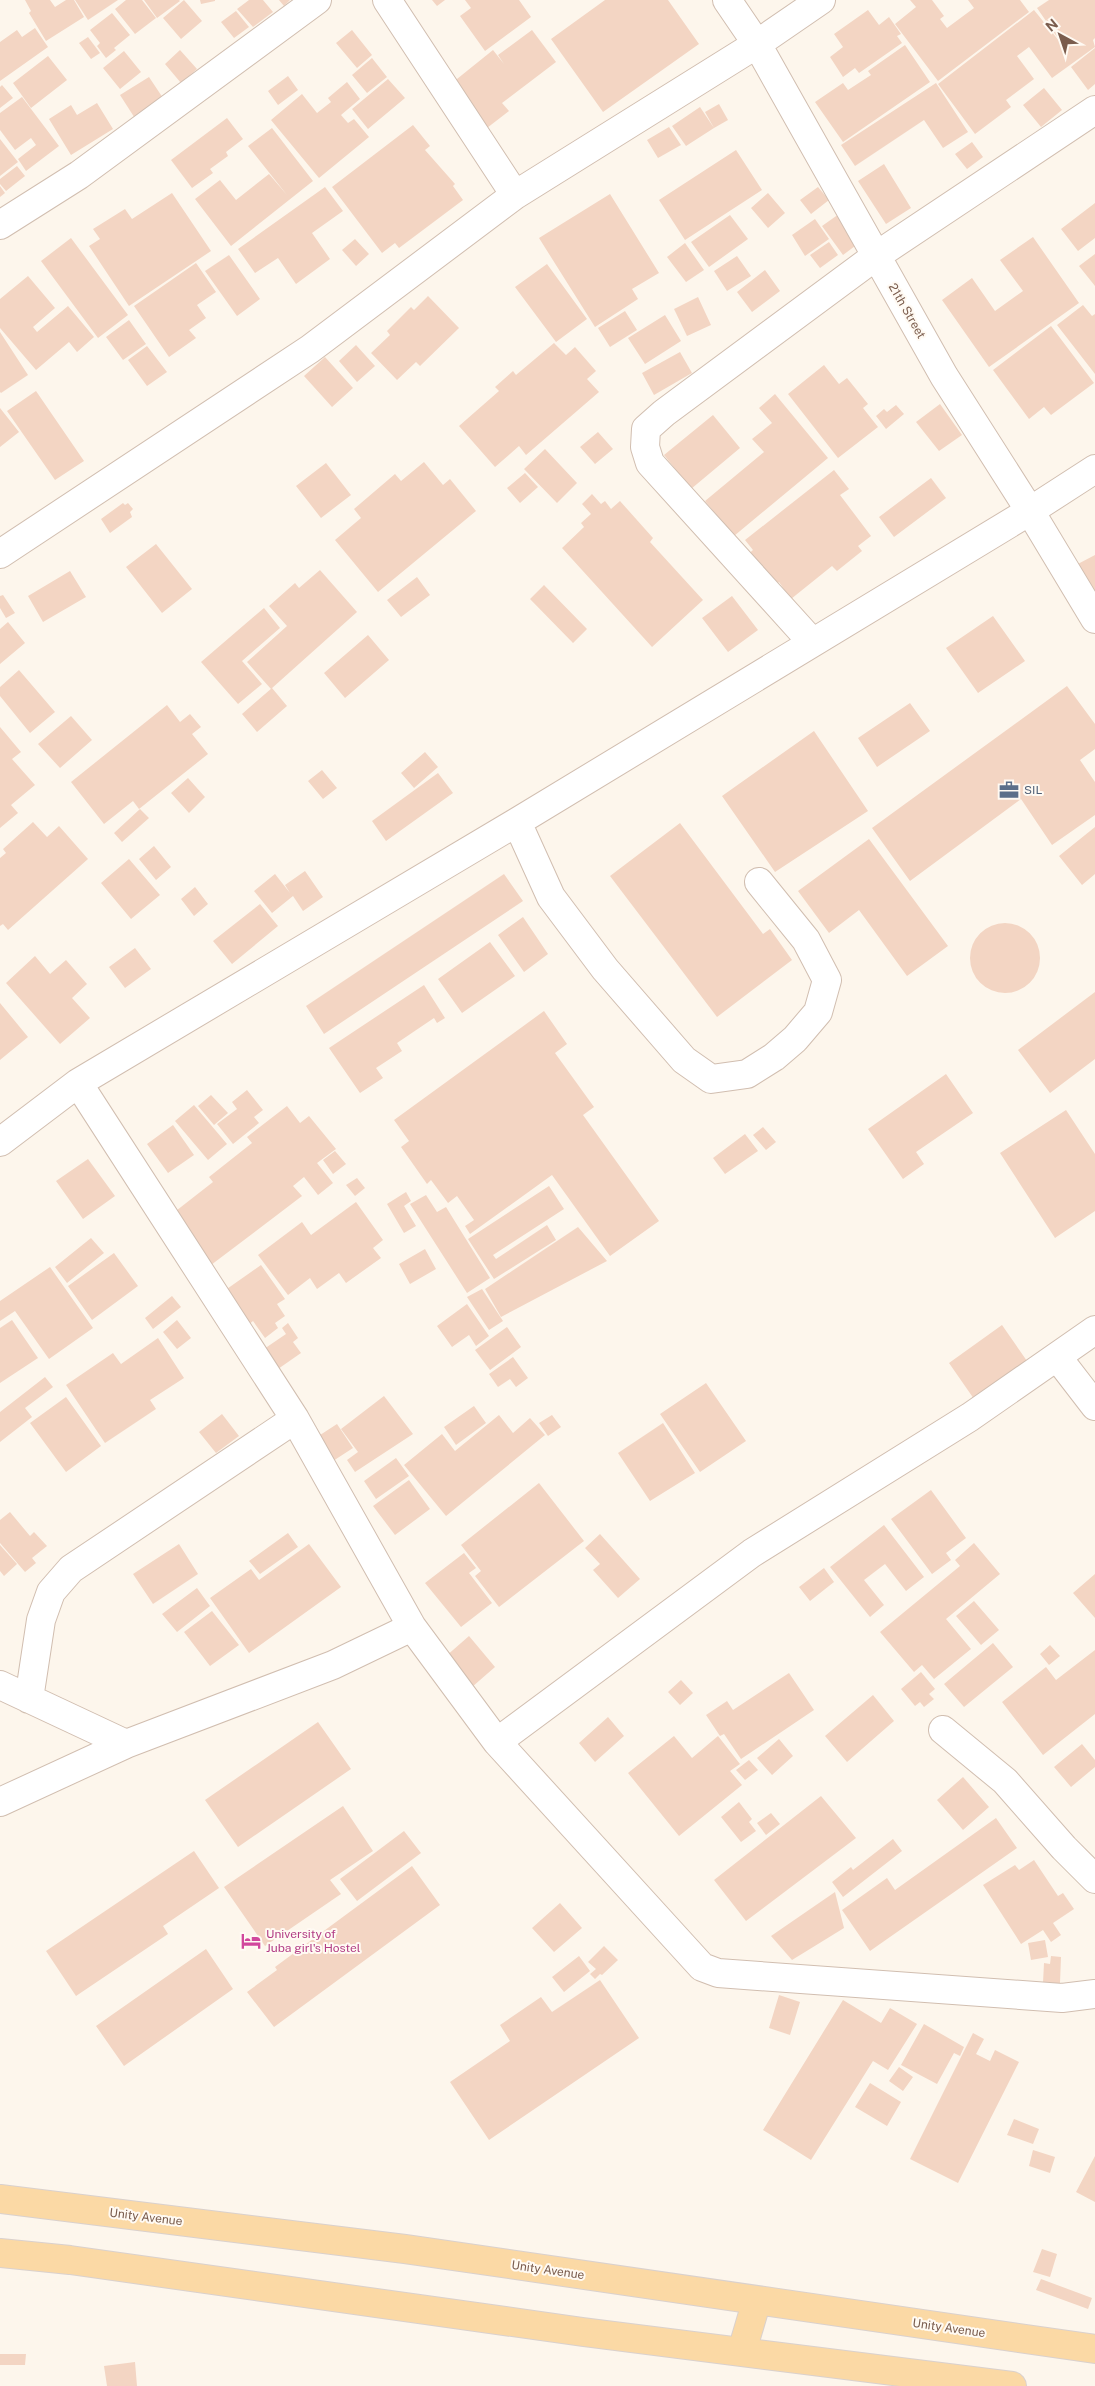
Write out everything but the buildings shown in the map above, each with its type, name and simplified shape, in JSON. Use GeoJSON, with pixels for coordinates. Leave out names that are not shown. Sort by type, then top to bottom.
{"type":"FeatureCollection","features":[{"type":"Feature","properties":{"kind":"main road","name":"Unity Avenue"},"geometry":{"type":"LineString","coordinates":[[0,2199],[405,2250],[1095,2349]]}},
{"type":"Feature","properties":{"kind":"main road"},"geometry":{"type":"LineString","coordinates":[[0,2253],[70,2260],[583,2332],[1012,2386]]}},
{"type":"Feature","properties":{"kind":"main road"},"geometry":{"type":"LineString","coordinates":[[742,2351],[757,2300]]}},
{"type":"Feature","properties":{"kind":"street"},"geometry":{"type":"LineString","coordinates":[[0,224],[79,175],[317,0]]}},
{"type":"Feature","properties":{"kind":"street"},"geometry":{"type":"LineString","coordinates":[[387,0],[515,195]]}},
{"type":"Feature","properties":{"kind":"street","name":"21th Street"},"geometry":{"type":"LineString","coordinates":[[727,0],[757,44],[944,376],[1030,511],[1095,619]]}},
{"type":"Feature","properties":{"kind":"street"},"geometry":{"type":"LineString","coordinates":[[0,554],[310,348],[515,195],[757,44],[821,0]]}},
{"type":"Feature","properties":{"kind":"street"},"geometry":{"type":"LineString","coordinates":[[812,642],[650,463],[645,447],[646,429],[664,413],[876,256],[1095,110]]}},
{"type":"Feature","properties":{"kind":"street"},"geometry":{"type":"LineString","coordinates":[[0,1142],[78,1082],[517,822],[1030,511],[1095,469]]}},
{"type":"Feature","properties":{"kind":"street"},"geometry":{"type":"LineString","coordinates":[[517,822],[551,897],[563,913],[605,968],[684,1060],[711,1079],[747,1074],[774,1057],[795,1039],[818,1012],[827,980],[806,940],[759,882]]}},
{"type":"Feature","properties":{"kind":"street"},"geometry":{"type":"LineString","coordinates":[[78,1082],[295,1419],[412,1626],[496,1742],[684,1950],[702,1967],[718,1973],[1062,1998],[1095,1994]]}},
{"type":"Feature","properties":{"kind":"street"},"geometry":{"type":"LineString","coordinates":[[496,1742],[752,1553],[970,1417],[1058,1358],[1095,1330]]}},
{"type":"Feature","properties":{"kind":"street"},"geometry":{"type":"LineString","coordinates":[[1058,1358],[1095,1406]]}},
{"type":"Feature","properties":{"kind":"street"},"geometry":{"type":"LineString","coordinates":[[30,1699],[41,1620],[50,1592],[71,1569],[295,1419]]}},
{"type":"Feature","properties":{"kind":"street"},"geometry":{"type":"LineString","coordinates":[[0,1802],[126,1744],[333,1665],[412,1626]]}},
{"type":"Feature","properties":{"kind":"street"},"geometry":{"type":"LineString","coordinates":[[0,1685],[126,1744]]}},
{"type":"Feature","properties":{"kind":"street"},"geometry":{"type":"LineString","coordinates":[[943,1730],[1005,1782],[1064,1848],[1095,1878]]}},
{"type":"Feature","properties":{"kind":"place","name":"SIL"},"geometry":{"type":"Point","coordinates":[1009,790]}},
{"type":"Feature","properties":{"kind":"place","name":"University of Juba girl's Hostel"},"geometry":{"type":"Point","coordinates":[251,1941]}}]}
